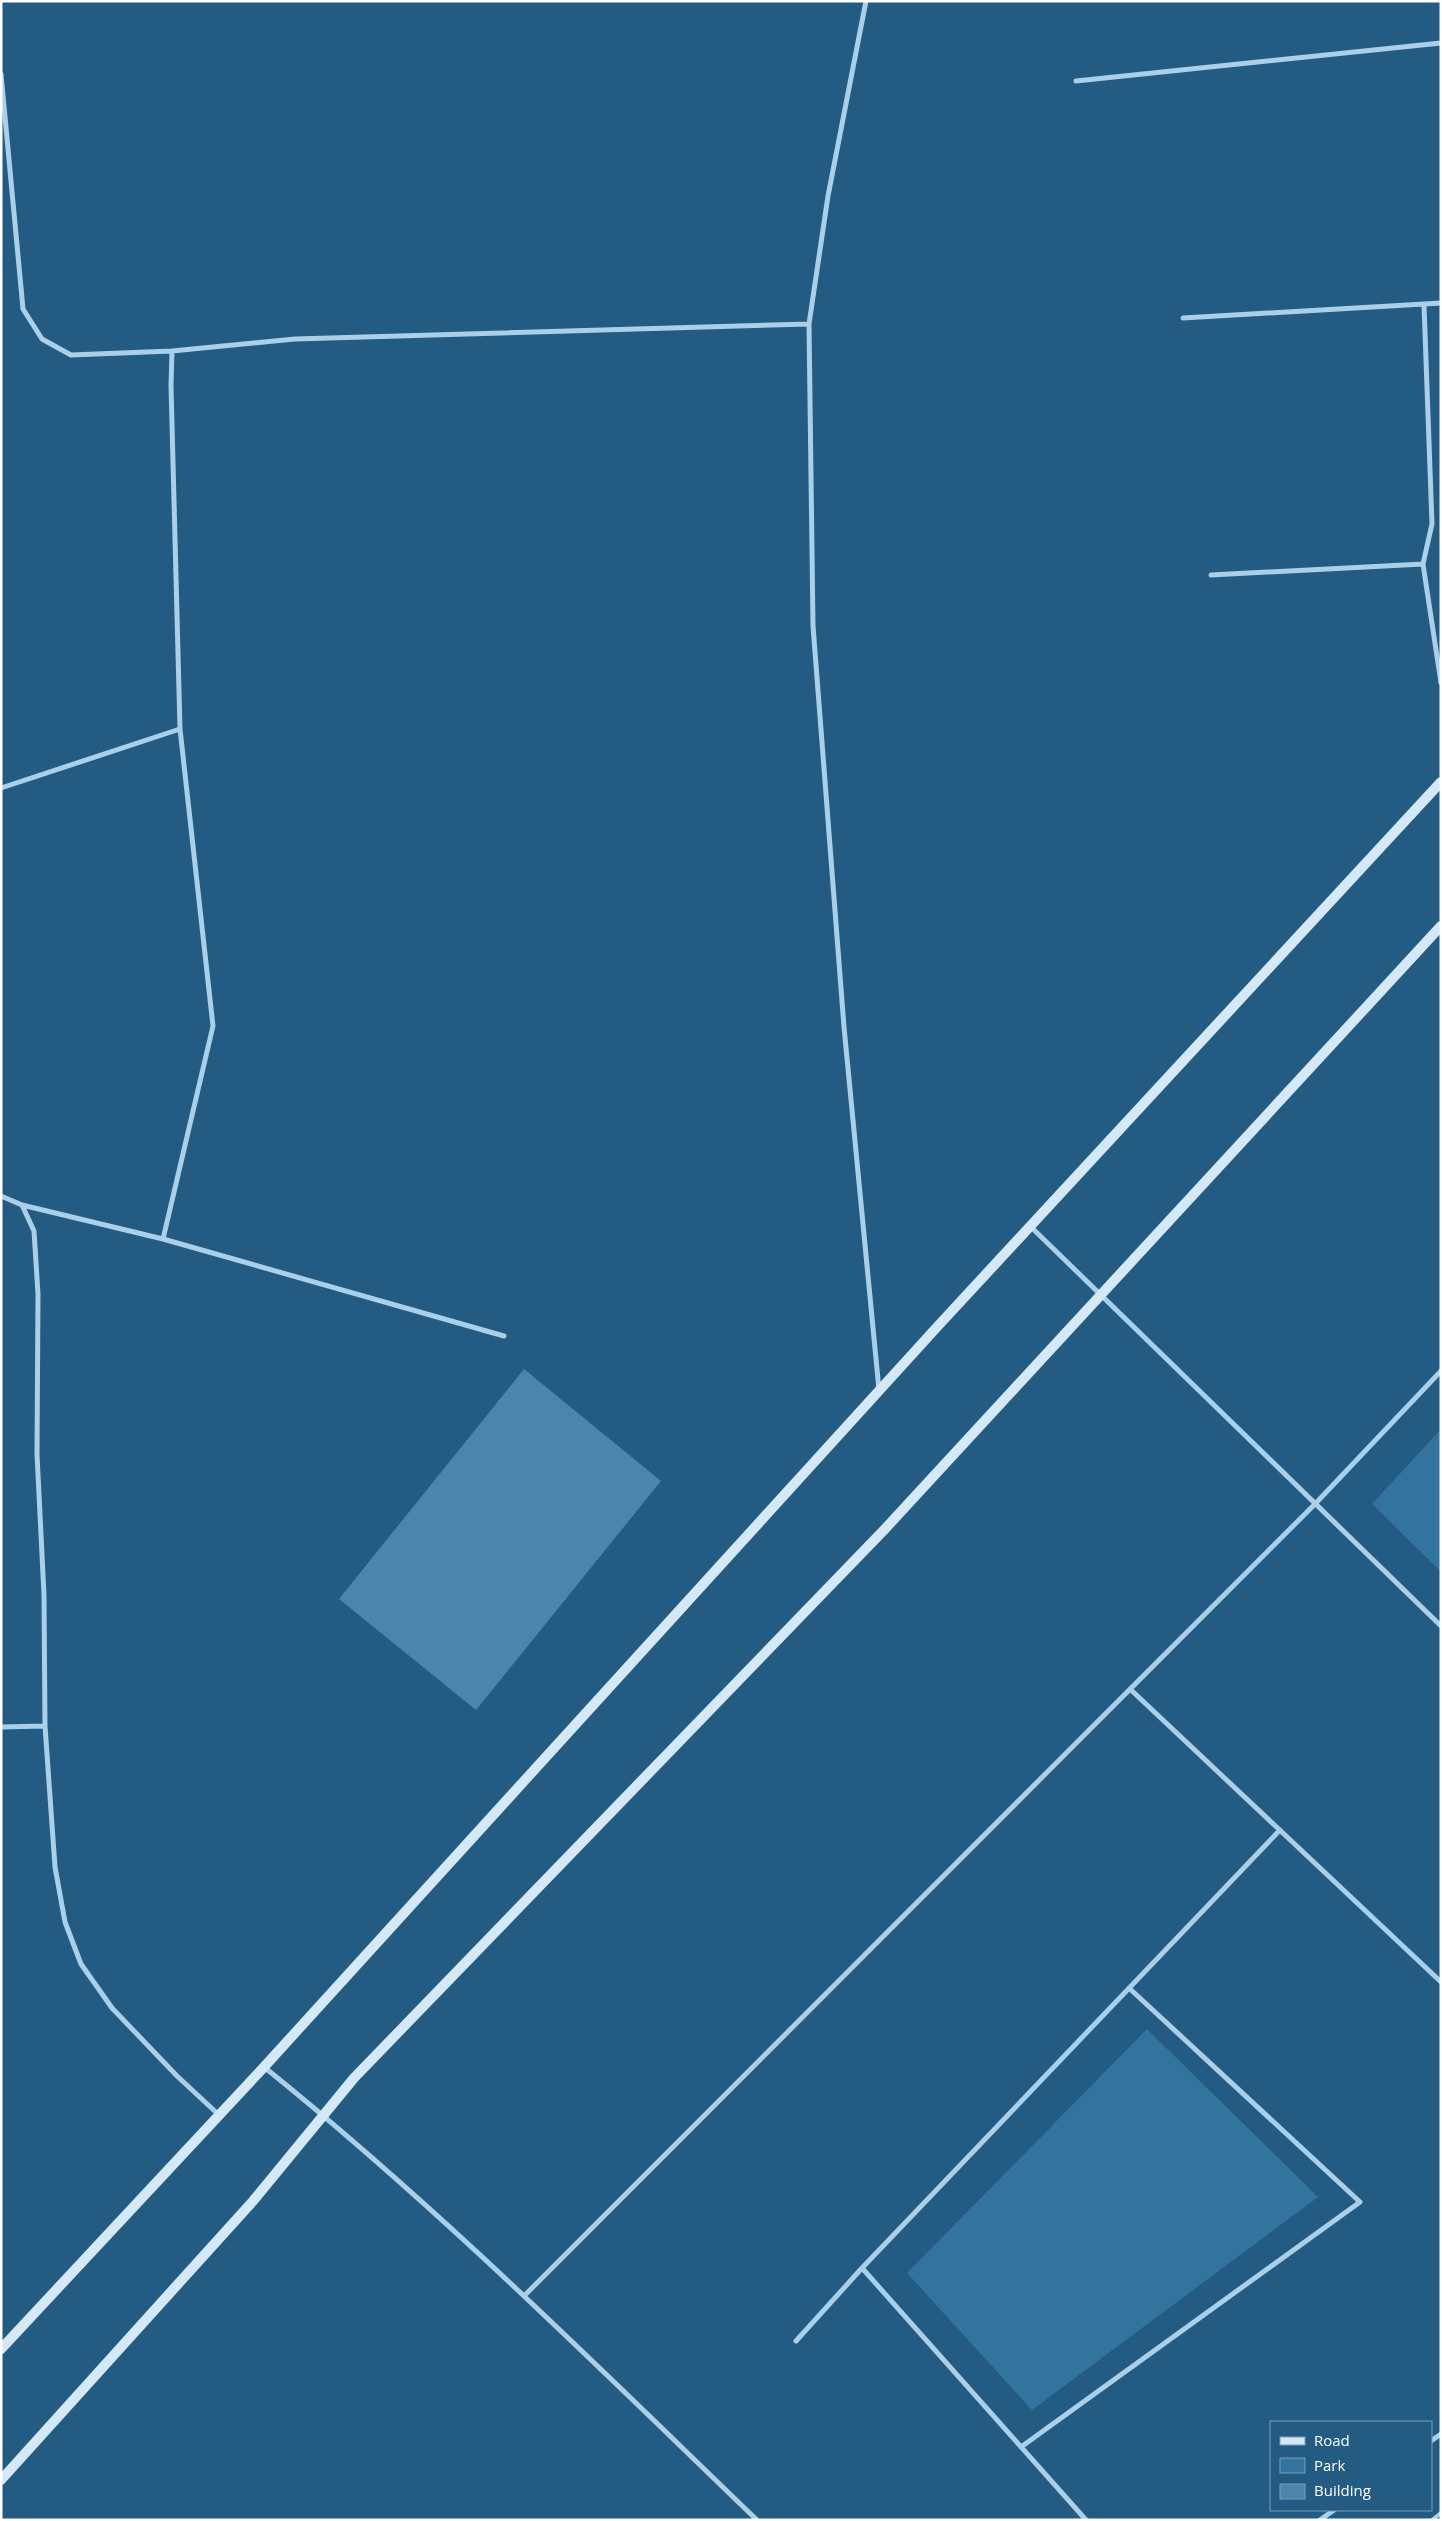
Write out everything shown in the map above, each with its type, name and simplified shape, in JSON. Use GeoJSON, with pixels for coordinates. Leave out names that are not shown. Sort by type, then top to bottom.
{"type":"FeatureCollection","features":[{"type":"Feature","properties":{"kind":"street"},"geometry":{"type":"LineString","coordinates":[[866,1],[828,196],[808,324],[813,626],[844,1027],[879,1390]]}},
{"type":"Feature","properties":{"kind":"street"},"geometry":{"type":"LineString","coordinates":[[1076,81],[1441,43]]}},
{"type":"Feature","properties":{"kind":"street"},"geometry":{"type":"LineString","coordinates":[[1,74],[23,309],[42,339],[71,355],[172,351],[295,339],[808,324]]}},
{"type":"Feature","properties":{"kind":"street"},"geometry":{"type":"LineString","coordinates":[[1183,318],[1441,303]]}},
{"type":"Feature","properties":{"kind":"street"},"geometry":{"type":"LineString","coordinates":[[1424,305],[1432,524],[1424,564],[1441,682]]}},
{"type":"Feature","properties":{"kind":"street"},"geometry":{"type":"LineString","coordinates":[[163,1239],[212,1026],[180,729],[171,386],[172,351]]}},
{"type":"Feature","properties":{"kind":"street"},"geometry":{"type":"LineString","coordinates":[[1211,575],[1424,564]]}},
{"type":"Feature","properties":{"kind":"street"},"geometry":{"type":"LineString","coordinates":[[1,788],[180,729]]}},
{"type":"Feature","properties":{"kind":"street"},"geometry":{"type":"LineString","coordinates":[[1,2349],[264,2067],[879,1390],[1441,782]]}},
{"type":"Feature","properties":{"kind":"street"},"geometry":{"type":"LineString","coordinates":[[1,2480],[253,2201],[354,2078],[884,1530],[1441,926]]}},
{"type":"Feature","properties":{"kind":"street"},"geometry":{"type":"LineString","coordinates":[[1,1196],[22,1205],[163,1239],[504,1336]]}},
{"type":"Feature","properties":{"kind":"street"},"geometry":{"type":"LineString","coordinates":[[22,1205],[34,1231],[38,1294],[37,1454],[44,1595],[45,1726],[55,1867],[65,1922],[81,1964],[112,2008],[219,2115]]}},
{"type":"Feature","properties":{"kind":"street"},"geometry":{"type":"LineString","coordinates":[[1030,1226],[1441,1626]]}},
{"type":"Feature","properties":{"kind":"street"},"geometry":{"type":"LineString","coordinates":[[524,2296],[1315,1504],[1441,1371]]}},
{"type":"Feature","properties":{"kind":"street"},"geometry":{"type":"LineString","coordinates":[[1130,1689],[1441,1982]]}},
{"type":"Feature","properties":{"kind":"street"},"geometry":{"type":"LineString","coordinates":[[1,1727],[45,1726]]}},
{"type":"Feature","properties":{"kind":"street"},"geometry":{"type":"LineString","coordinates":[[796,2341],[862,2268],[1280,1830]]}},
{"type":"Feature","properties":{"kind":"street"},"geometry":{"type":"LineString","coordinates":[[1021,2447],[1360,2202],[1129,1988]]}},
{"type":"Feature","properties":{"kind":"street"},"geometry":{"type":"LineString","coordinates":[[264,2067],[323,2114],[524,2296],[757,2520]]}},
{"type":"Feature","properties":{"kind":"street"},"geometry":{"type":"LineString","coordinates":[[862,2268],[1086,2520]]}},
{"type":"Feature","properties":{"kind":"street"},"geometry":{"type":"LineString","coordinates":[[1320,2520],[1333,2511]]}},
{"type":"Feature","properties":{"kind":"lane"},"geometry":{"type":"LineString","coordinates":[[1432,2520],[1441,2514]]}},
{"type":"Feature","properties":{"kind":"green space"},"geometry":{"type":"Polygon","coordinates":[[[1441,1429],[1441,1572],[1372,1504],[1441,1429]]]}},
{"type":"Feature","properties":{"kind":"green space"},"geometry":{"type":"Polygon","coordinates":[[[1147,2029],[1318,2197],[1032,2410],[907,2273],[1147,2029]]]}},
{"type":"Feature","properties":{"kind":"building"},"geometry":{"type":"Polygon","coordinates":[[[524,1369],[661,1481],[476,1710],[339,1599],[524,1369]]]}}]}
